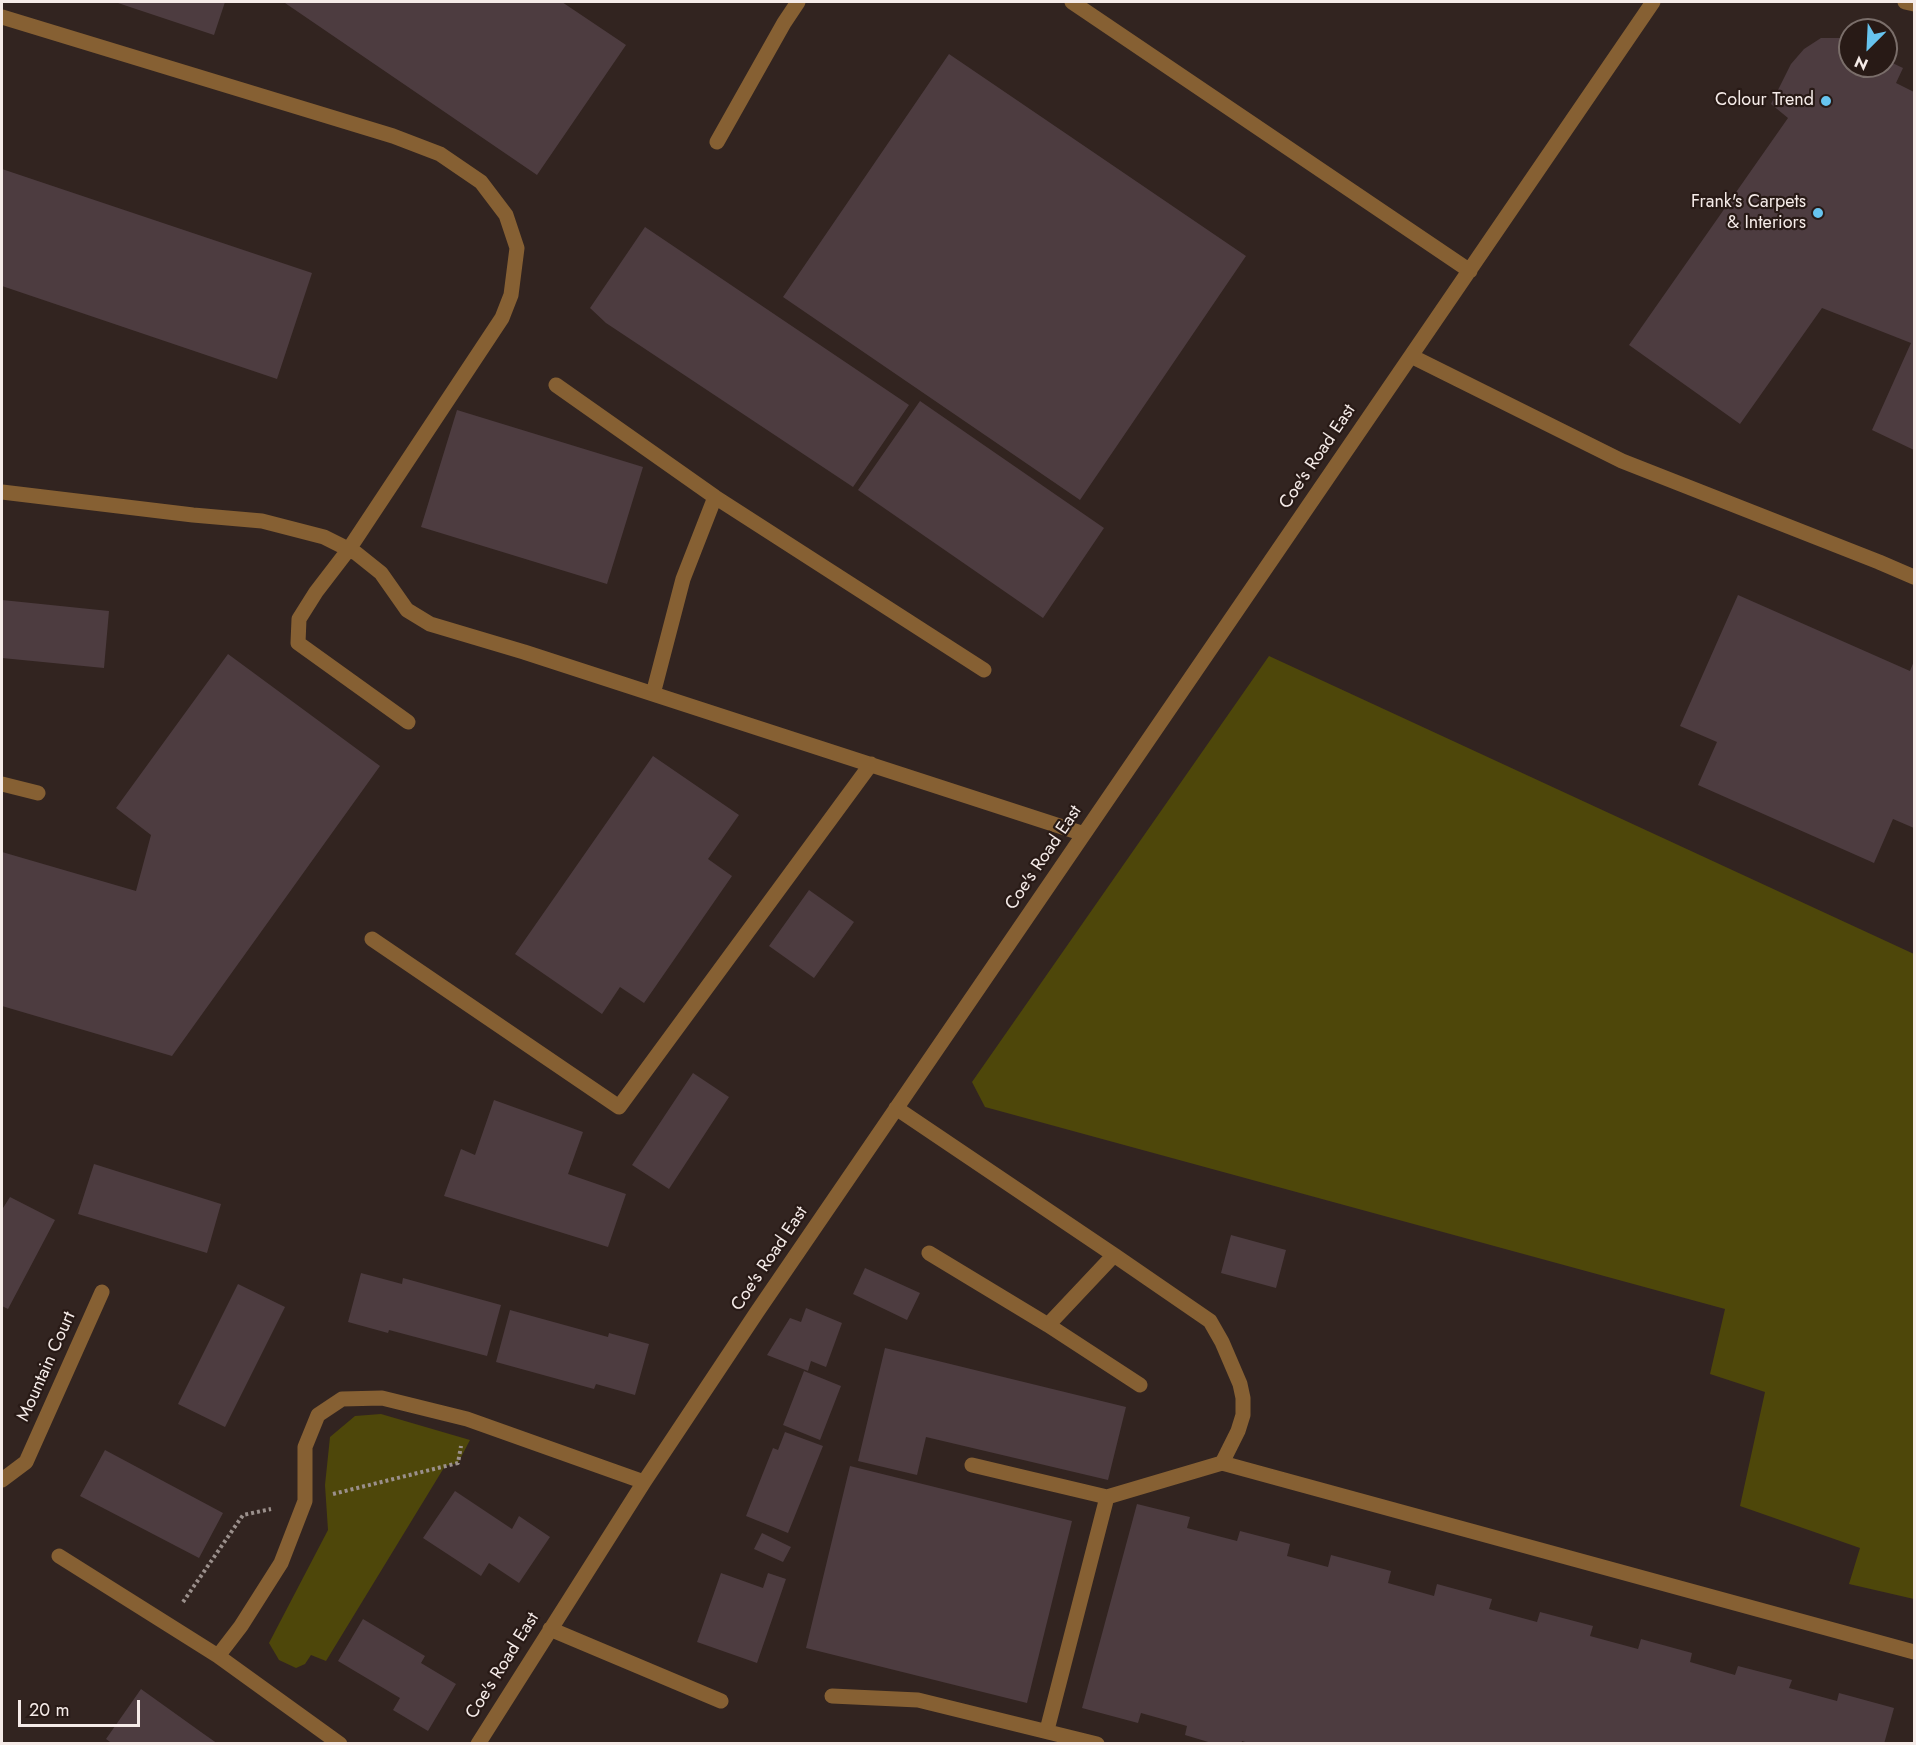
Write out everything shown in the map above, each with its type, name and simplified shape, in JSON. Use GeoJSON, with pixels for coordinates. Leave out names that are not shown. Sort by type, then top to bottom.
{"type":"FeatureCollection","features":[{"type":"Feature","properties":{"kind":"street"},"geometry":{"type":"LineString","coordinates":[[717,142],[798,2]]}},
{"type":"Feature","properties":{"kind":"street"},"geometry":{"type":"LineString","coordinates":[[1072,2],[1470,270]]}},
{"type":"Feature","properties":{"kind":"street","name":"Coe's Road East"},"geometry":{"type":"LineString","coordinates":[[478,1743],[644,1482],[896,1108],[1653,2]]}},
{"type":"Feature","properties":{"kind":"street"},"geometry":{"type":"LineString","coordinates":[[1905,2],[1914,4]]}},
{"type":"Feature","properties":{"kind":"street"},"geometry":{"type":"LineString","coordinates":[[2,17],[393,136],[440,154],[481,182],[506,215],[517,248],[511,296],[502,318],[349,549],[316,592],[299,619],[298,644],[408,722]]}},
{"type":"Feature","properties":{"kind":"street"},"geometry":{"type":"LineString","coordinates":[[1411,356],[1622,461],[1879,562],[1914,578]]}},
{"type":"Feature","properties":{"kind":"street"},"geometry":{"type":"LineString","coordinates":[[555,385],[715,497],[984,670]]}},
{"type":"Feature","properties":{"kind":"street"},"geometry":{"type":"LineString","coordinates":[[2,492],[262,521],[324,537],[349,549],[381,573],[407,610],[430,624],[524,652],[1084,834]]}},
{"type":"Feature","properties":{"kind":"street"},"geometry":{"type":"LineString","coordinates":[[653,694],[683,579],[715,497]]}},
{"type":"Feature","properties":{"kind":"street"},"geometry":{"type":"LineString","coordinates":[[372,939],[619,1107],[871,764]]}},
{"type":"Feature","properties":{"kind":"street"},"geometry":{"type":"LineString","coordinates":[[2,784],[38,793]]}},
{"type":"Feature","properties":{"kind":"street"},"geometry":{"type":"LineString","coordinates":[[896,1108],[1210,1321],[1222,1342],[1244,1398],[1243,1414],[1238,1431],[1222,1463]]}},
{"type":"Feature","properties":{"kind":"street"},"geometry":{"type":"LineString","coordinates":[[929,1252],[1140,1385]]}},
{"type":"Feature","properties":{"kind":"street"},"geometry":{"type":"LineString","coordinates":[[1048,1325],[1114,1255]]}},
{"type":"Feature","properties":{"kind":"street","name":"Mountain Court"},"geometry":{"type":"LineString","coordinates":[[2,1480],[26,1462],[102,1292]]}},
{"type":"Feature","properties":{"kind":"street"},"geometry":{"type":"LineString","coordinates":[[218,1656],[241,1626],[281,1563],[305,1501],[305,1448],[318,1415],[342,1399],[382,1398],[467,1419],[644,1482]]}},
{"type":"Feature","properties":{"kind":"street"},"geometry":{"type":"LineString","coordinates":[[972,1465],[1107,1497],[1222,1463],[1914,1652]]}},
{"type":"Feature","properties":{"kind":"street"},"geometry":{"type":"LineString","coordinates":[[1047,1730],[1107,1497]]}},
{"type":"Feature","properties":{"kind":"street"},"geometry":{"type":"LineString","coordinates":[[59,1556],[218,1656],[340,1743]]}},
{"type":"Feature","properties":{"kind":"street"},"geometry":{"type":"LineString","coordinates":[[550,1629],[721,1701]]}},
{"type":"Feature","properties":{"kind":"street"},"geometry":{"type":"LineString","coordinates":[[832,1696],[918,1700],[1097,1743]]}},
{"type":"Feature","properties":{"kind":"shaded area"},"geometry":{"type":"Polygon","coordinates":[[[1269,656],[1914,954],[1914,1599],[1849,1584],[1860,1548],[1740,1506],[1765,1392],[1710,1374],[1725,1309],[985,1107],[972,1082],[1269,656]]]}},
{"type":"Feature","properties":{"kind":"shaded area"},"geometry":{"type":"Polygon","coordinates":[[[381,1414],[470,1440],[458,1463],[445,1466],[326,1661],[311,1655],[305,1664],[296,1668],[279,1660],[269,1643],[328,1530],[325,1485],[330,1437],[355,1416],[381,1414]]]}},
{"type":"Feature","properties":{"kind":"building"},"geometry":{"type":"Polygon","coordinates":[[[115,2],[225,2],[214,35],[115,2]]]}},
{"type":"Feature","properties":{"kind":"building"},"geometry":{"type":"Polygon","coordinates":[[[286,2],[562,2],[626,45],[537,175],[286,2]]]}},
{"type":"Feature","properties":{"kind":"building","name":"Frank's Carpets & Interiors"},"geometry":{"type":"Polygon","coordinates":[[[1821,38],[1838,38],[1838,78],[1898,78],[1898,66],[1903,68],[1896,83],[1914,92],[1914,450],[1872,430],[1911,343],[1822,308],[1740,424],[1629,345],[1788,118],[1771,104],[1791,64],[1804,49],[1821,38]]]}},
{"type":"Feature","properties":{"kind":"building"},"geometry":{"type":"Polygon","coordinates":[[[949,54],[1246,256],[1080,500],[783,297],[949,54]]]}},
{"type":"Feature","properties":{"kind":"building"},"geometry":{"type":"Polygon","coordinates":[[[2,169],[312,273],[277,379],[2,286],[2,169]]]}},
{"type":"Feature","properties":{"kind":"building"},"geometry":{"type":"Polygon","coordinates":[[[645,227],[909,405],[853,487],[606,323],[590,308],[645,227]]]}},
{"type":"Feature","properties":{"kind":"building"},"geometry":{"type":"Polygon","coordinates":[[[920,401],[1104,528],[1043,618],[858,490],[920,401]]]}},
{"type":"Feature","properties":{"kind":"building"},"geometry":{"type":"Polygon","coordinates":[[[457,410],[643,467],[607,584],[421,527],[457,410]]]}},
{"type":"Feature","properties":{"kind":"building"},"geometry":{"type":"Polygon","coordinates":[[[1738,595],[1910,671],[1914,661],[1914,828],[1893,819],[1874,863],[1698,785],[1717,742],[1680,726],[1738,595]]]}},
{"type":"Feature","properties":{"kind":"building"},"geometry":{"type":"Polygon","coordinates":[[[2,600],[109,611],[104,668],[2,658],[2,600]]]}},
{"type":"Feature","properties":{"kind":"building"},"geometry":{"type":"Polygon","coordinates":[[[228,654],[380,766],[172,1056],[2,1006],[2,852],[136,891],[151,835],[116,808],[228,654]]]}},
{"type":"Feature","properties":{"kind":"building"},"geometry":{"type":"Polygon","coordinates":[[[653,756],[739,815],[708,859],[732,876],[644,1003],[620,987],[602,1014],[515,954],[653,756]]]}},
{"type":"Feature","properties":{"kind":"building"},"geometry":{"type":"Polygon","coordinates":[[[809,890],[854,922],[814,978],[769,946],[809,890]]]}},
{"type":"Feature","properties":{"kind":"building"},"geometry":{"type":"Polygon","coordinates":[[[693,1073],[729,1097],[669,1189],[632,1165],[693,1073]]]}},
{"type":"Feature","properties":{"kind":"building"},"geometry":{"type":"Polygon","coordinates":[[[494,1100],[583,1132],[568,1174],[626,1194],[608,1247],[444,1196],[461,1149],[475,1155],[494,1100]]]}},
{"type":"Feature","properties":{"kind":"building"},"geometry":{"type":"Polygon","coordinates":[[[94,1164],[221,1204],[207,1253],[78,1214],[94,1164]]]}},
{"type":"Feature","properties":{"kind":"building"},"geometry":{"type":"Polygon","coordinates":[[[10,1197],[55,1220],[8,1309],[2,1306],[2,1208],[10,1197]]]}},
{"type":"Feature","properties":{"kind":"building"},"geometry":{"type":"Polygon","coordinates":[[[1231,1235],[1286,1250],[1276,1288],[1221,1273],[1231,1235]]]}},
{"type":"Feature","properties":{"kind":"building"},"geometry":{"type":"Polygon","coordinates":[[[865,1268],[920,1293],[907,1320],[853,1294],[865,1268]]]}},
{"type":"Feature","properties":{"kind":"building"},"geometry":{"type":"Polygon","coordinates":[[[361,1273],[402,1284],[403,1278],[501,1305],[487,1356],[389,1330],[388,1333],[348,1322],[361,1273]]]}},
{"type":"Feature","properties":{"kind":"building"},"geometry":{"type":"Polygon","coordinates":[[[238,1284],[285,1307],[225,1427],[178,1404],[238,1284]]]}},
{"type":"Feature","properties":{"kind":"building"},"geometry":{"type":"Polygon","coordinates":[[[806,1308],[842,1323],[826,1367],[811,1361],[808,1371],[767,1355],[790,1318],[801,1322],[806,1308]]]}},
{"type":"Feature","properties":{"kind":"building"},"geometry":{"type":"Polygon","coordinates":[[[510,1310],[608,1337],[609,1333],[649,1344],[635,1395],[596,1384],[594,1389],[496,1362],[510,1310]]]}},
{"type":"Feature","properties":{"kind":"building"},"geometry":{"type":"Polygon","coordinates":[[[885,1348],[1126,1407],[1108,1480],[926,1437],[917,1475],[858,1461],[885,1348]]]}},
{"type":"Feature","properties":{"kind":"building"},"geometry":{"type":"Polygon","coordinates":[[[804,1371],[841,1386],[820,1440],[783,1425],[804,1371]]]}},
{"type":"Feature","properties":{"kind":"building"},"geometry":{"type":"Polygon","coordinates":[[[785,1432],[823,1446],[788,1533],[746,1516],[773,1448],[778,1450],[785,1432]]]}},
{"type":"Feature","properties":{"kind":"building"},"geometry":{"type":"Polygon","coordinates":[[[105,1450],[223,1513],[199,1558],[80,1496],[105,1450]]]}},
{"type":"Feature","properties":{"kind":"building"},"geometry":{"type":"Polygon","coordinates":[[[850,1466],[1072,1521],[1027,1703],[806,1648],[850,1466]]]}},
{"type":"Feature","properties":{"kind":"building"},"geometry":{"type":"Polygon","coordinates":[[[455,1491],[512,1529],[519,1516],[550,1537],[519,1583],[489,1563],[481,1576],[423,1538],[455,1491]]]}},
{"type":"Feature","properties":{"kind":"building"},"geometry":{"type":"Polygon","coordinates":[[[1137,1504],[1190,1517],[1187,1528],[1237,1541],[1240,1531],[1290,1544],[1287,1556],[1328,1567],[1331,1555],[1391,1571],[1388,1583],[1434,1596],[1437,1584],[1492,1599],[1489,1609],[1537,1622],[1540,1612],[1593,1626],[1590,1636],[1638,1649],[1641,1639],[1692,1653],[1690,1662],[1735,1675],[1738,1666],[1792,1680],[1789,1688],[1837,1701],[1839,1693],[1894,1708],[1884,1744],[1252,1744],[1242,1741],[1241,1744],[1215,1744],[1185,1735],[1187,1726],[1141,1713],[1138,1723],[1082,1708],[1137,1504]]]}},
{"type":"Feature","properties":{"kind":"building"},"geometry":{"type":"Polygon","coordinates":[[[762,1533],[791,1547],[783,1562],[754,1549],[762,1533]]]}},
{"type":"Feature","properties":{"kind":"building"},"geometry":{"type":"Polygon","coordinates":[[[721,1573],[763,1588],[768,1573],[786,1579],[757,1663],[697,1642],[721,1573]]]}},
{"type":"Feature","properties":{"kind":"building"},"geometry":{"type":"Polygon","coordinates":[[[363,1619],[425,1656],[421,1663],[456,1684],[428,1731],[393,1710],[400,1698],[338,1661],[363,1619]]]}},
{"type":"Feature","properties":{"kind":"building"},"geometry":{"type":"Polygon","coordinates":[[[141,1689],[218,1744],[113,1744],[106,1739],[141,1689]]]}},
{"type":"Feature","properties":{"kind":"place","name":"Colour Trend"},"geometry":{"type":"Point","coordinates":[1826,101]}},
{"type":"Feature","properties":{"kind":"place","name":"Frank's Carpets & Interiors"},"geometry":{"type":"Point","coordinates":[1818,213]}}]}
